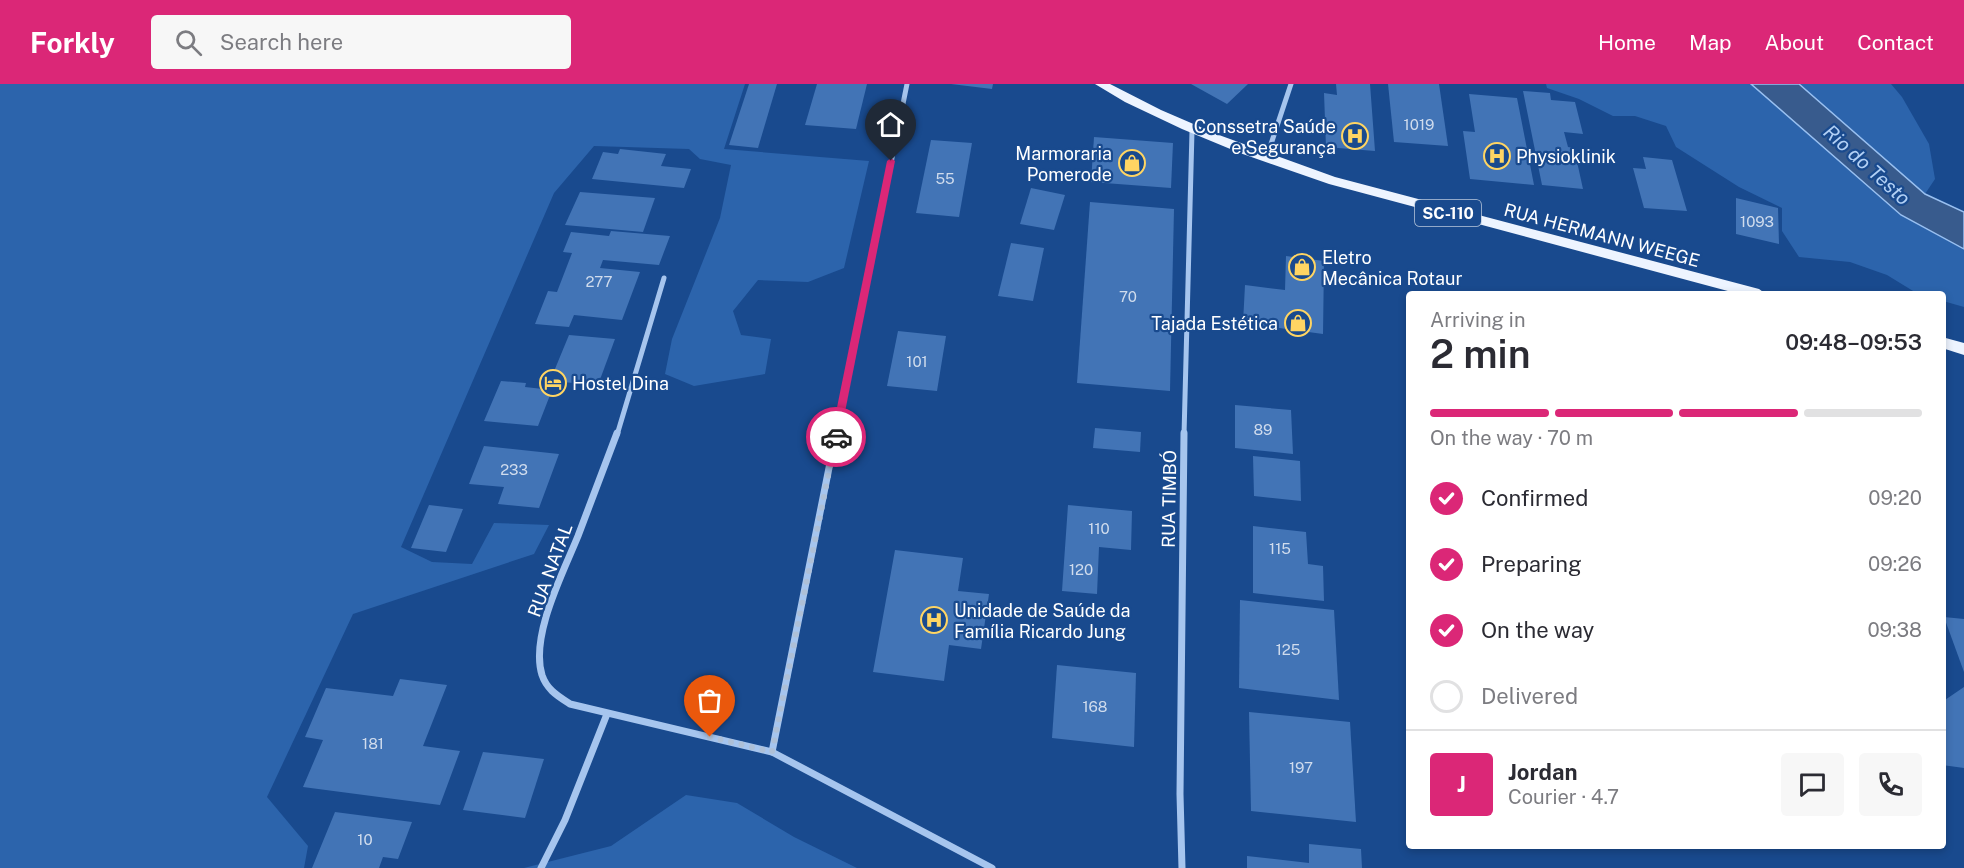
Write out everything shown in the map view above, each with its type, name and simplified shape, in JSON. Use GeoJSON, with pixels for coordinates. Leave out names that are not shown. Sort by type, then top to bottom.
{"type":"FeatureCollection","features":[{"type":"Feature","properties":{"kind":"main road","name":"RUA HERMANN WEEGE"},"geometry":{"type":"LineString","coordinates":[[1101,84],[1192,131],[1266,159],[1417,205],[1747,291]]}},
{"type":"Feature","properties":{"kind":"main road"},"geometry":{"type":"LineString","coordinates":[[1946,343],[1964,349]]}},
{"type":"Feature","properties":{"kind":"street"},"geometry":{"type":"LineString","coordinates":[[772,752],[907,84]]}},
{"type":"Feature","properties":{"kind":"street"},"geometry":{"type":"LineString","coordinates":[[1266,159],[1291,84]]}},
{"type":"Feature","properties":{"kind":"street","name":"RUA TIMBÓ"},"geometry":{"type":"LineString","coordinates":[[1182,868],[1180,794],[1186,311],[1192,131]]}},
{"type":"Feature","properties":{"kind":"street","name":"RUA NATAL"},"geometry":{"type":"LineString","coordinates":[[664,278],[624,416],[549,610],[541,642],[541,668],[552,692],[570,704],[772,752],[992,868]]}},
{"type":"Feature","properties":{"kind":"street"},"geometry":{"type":"LineString","coordinates":[[541,868],[565,820],[607,714]]}},
{"type":"Feature","properties":{"kind":"shaded area"},"geometry":{"type":"Polygon","coordinates":[[[0,84],[745,84],[724,149],[869,161],[844,268],[808,282],[758,280],[733,311],[741,335],[771,339],[765,374],[694,386],[665,374],[672,339],[720,218],[731,165],[700,159],[689,149],[594,146],[554,193],[401,547],[432,562],[472,564],[494,523],[549,525],[534,554],[353,614],[267,797],[308,846],[304,868],[0,868],[0,84]]]}},
{"type":"Feature","properties":{"kind":"shaded area"},"geometry":{"type":"Polygon","coordinates":[[[1546,84],[1751,84],[1901,215],[1964,249],[1964,307],[1946,302],[1946,291],[1913,291],[1887,275],[1850,262],[1799,257],[1782,231],[1782,208],[1739,187],[1676,147],[1666,126],[1635,116],[1613,116],[1579,99],[1547,88],[1546,84]]]}},
{"type":"Feature","properties":{"kind":"shaded area"},"geometry":{"type":"Polygon","coordinates":[[[1799,84],[1891,84],[1902,97],[1929,144],[1935,179],[1925,194],[1799,84]]]}},
{"type":"Feature","properties":{"kind":"shaded area"},"geometry":{"type":"Polygon","coordinates":[[[686,795],[737,803],[794,837],[857,868],[524,868],[611,846],[686,795]]]}},
{"type":"Feature","properties":{"kind":"water","name":"Rio do Testo"},"geometry":{"type":"Polygon","coordinates":[[[1751,84],[1799,84],[1925,194],[1964,212],[1964,249],[1901,215],[1751,84]]]}},
{"type":"Feature","properties":{"kind":"building"},"geometry":{"type":"Polygon","coordinates":[[[749,84],[777,84],[758,148],[729,145],[749,84]]]}},
{"type":"Feature","properties":{"kind":"building"},"geometry":{"type":"Polygon","coordinates":[[[817,84],[867,84],[856,129],[805,125],[817,84]]]}},
{"type":"Feature","properties":{"kind":"building"},"geometry":{"type":"Polygon","coordinates":[[[951,84],[993,84],[992,89],[951,84]]]}},
{"type":"Feature","properties":{"kind":"building"},"geometry":{"type":"Polygon","coordinates":[[[1191,84],[1248,84],[1227,104],[1191,84]]]}},
{"type":"Feature","properties":{"kind":"building"},"geometry":{"type":"Polygon","coordinates":[[[1336,84],[1370,84],[1375,151],[1326,147],[1324,93],[1337,95],[1336,84]]]}},
{"type":"Feature","properties":{"kind":"building"},"geometry":{"type":"Polygon","coordinates":[[[1388,84],[1439,84],[1448,146],[1394,142],[1388,84]]]}},
{"type":"Feature","properties":{"kind":"building"},"geometry":{"type":"Polygon","coordinates":[[[1523,91],[1550,93],[1551,100],[1575,102],[1583,134],[1564,132],[1568,147],[1574,148],[1583,189],[1542,185],[1523,91]]]}},
{"type":"Feature","properties":{"kind":"building","name":"Physioklinik"},"geometry":{"type":"Polygon","coordinates":[[[1469,94],[1517,98],[1534,185],[1470,179],[1463,131],[1475,132],[1469,94]]]}},
{"type":"Feature","properties":{"kind":"building","name":"Marmoraria Pomerode"},"geometry":{"type":"Polygon","coordinates":[[[1094,137],[1173,143],[1171,188],[1091,182],[1094,137]]]}},
{"type":"Feature","properties":{"kind":"building"},"geometry":{"type":"Polygon","coordinates":[[[931,140],[972,143],[959,217],[916,213],[931,140]]]}},
{"type":"Feature","properties":{"kind":"building"},"geometry":{"type":"Polygon","coordinates":[[[620,149],[666,154],[661,166],[691,169],[684,188],[592,179],[603,152],[618,154],[620,149]]]}},
{"type":"Feature","properties":{"kind":"building"},"geometry":{"type":"Polygon","coordinates":[[[1643,157],[1672,160],[1687,211],[1644,208],[1633,168],[1646,169],[1643,157]]]}},
{"type":"Feature","properties":{"kind":"building"},"geometry":{"type":"Polygon","coordinates":[[[1031,188],[1065,195],[1054,230],[1020,224],[1031,188]]]}},
{"type":"Feature","properties":{"kind":"building"},"geometry":{"type":"Polygon","coordinates":[[[580,192],[655,198],[643,232],[565,225],[580,192]]]}},
{"type":"Feature","properties":{"kind":"building"},"geometry":{"type":"Polygon","coordinates":[[[1736,198],[1778,208],[1779,244],[1736,234],[1736,198]]]}},
{"type":"Feature","properties":{"kind":"building"},"geometry":{"type":"Polygon","coordinates":[[[1090,202],[1174,209],[1170,391],[1077,383],[1090,202]]]}},
{"type":"Feature","properties":{"kind":"building"},"geometry":{"type":"Polygon","coordinates":[[[611,231],[670,236],[659,265],[603,260],[600,268],[640,272],[622,320],[574,315],[569,327],[535,324],[548,291],[557,292],[572,253],[563,252],[571,232],[609,236],[611,231]]]}},
{"type":"Feature","properties":{"kind":"building"},"geometry":{"type":"Polygon","coordinates":[[[1011,243],[1044,248],[1033,301],[998,296],[1011,243]]]}},
{"type":"Feature","properties":{"kind":"building"},"geometry":{"type":"Polygon","coordinates":[[[1286,256],[1324,261],[1323,334],[1243,323],[1245,285],[1285,290],[1286,256]]]}},
{"type":"Feature","properties":{"kind":"building"},"geometry":{"type":"Polygon","coordinates":[[[898,331],[946,336],[937,391],[887,386],[898,331]]]}},
{"type":"Feature","properties":{"kind":"building"},"geometry":{"type":"Polygon","coordinates":[[[569,335],[615,339],[598,385],[550,381],[569,335]]]}},
{"type":"Feature","properties":{"kind":"building"},"geometry":{"type":"Polygon","coordinates":[[[501,381],[526,383],[525,387],[552,390],[538,426],[484,421],[501,381]]]}},
{"type":"Feature","properties":{"kind":"building"},"geometry":{"type":"Polygon","coordinates":[[[1235,405],[1291,410],[1293,454],[1235,448],[1235,405]]]}},
{"type":"Feature","properties":{"kind":"building"},"geometry":{"type":"Polygon","coordinates":[[[1095,428],[1141,432],[1140,452],[1093,448],[1095,428]]]}},
{"type":"Feature","properties":{"kind":"building"},"geometry":{"type":"Polygon","coordinates":[[[484,446],[559,454],[539,508],[498,504],[504,487],[469,484],[484,446]]]}},
{"type":"Feature","properties":{"kind":"building"},"geometry":{"type":"Polygon","coordinates":[[[1253,456],[1300,461],[1301,501],[1254,496],[1253,456]]]}},
{"type":"Feature","properties":{"kind":"building"},"geometry":{"type":"Polygon","coordinates":[[[429,505],[463,509],[446,552],[411,548],[429,505]]]}},
{"type":"Feature","properties":{"kind":"building"},"geometry":{"type":"Polygon","coordinates":[[[1068,505],[1132,511],[1131,550],[1099,547],[1097,594],[1062,591],[1068,505]]]}},
{"type":"Feature","properties":{"kind":"building"},"geometry":{"type":"Polygon","coordinates":[[[1253,526],[1306,532],[1308,564],[1323,566],[1324,601],[1253,593],[1253,526]]]}},
{"type":"Feature","properties":{"kind":"building","name":"Unidade de Saúde da Família Ricardo Jung"},"geometry":{"type":"Polygon","coordinates":[[[895,550],[963,558],[958,591],[989,594],[981,649],[949,645],[944,681],[873,672],[895,550]]]}},
{"type":"Feature","properties":{"kind":"building"},"geometry":{"type":"Polygon","coordinates":[[[1240,600],[1334,610],[1339,700],[1239,688],[1240,600]]]}},
{"type":"Feature","properties":{"kind":"building"},"geometry":{"type":"Polygon","coordinates":[[[1946,617],[1964,619],[1964,672],[1946,622],[1946,617]]]}},
{"type":"Feature","properties":{"kind":"building"},"geometry":{"type":"Polygon","coordinates":[[[1057,665],[1136,673],[1134,747],[1052,738],[1057,665]]]}},
{"type":"Feature","properties":{"kind":"building"},"geometry":{"type":"Polygon","coordinates":[[[400,679],[447,685],[423,746],[460,751],[440,805],[303,787],[323,740],[305,737],[326,688],[393,696],[400,679]]]}},
{"type":"Feature","properties":{"kind":"building"},"geometry":{"type":"Polygon","coordinates":[[[1964,687],[1964,768],[1946,766],[1946,699],[1964,687]]]}},
{"type":"Feature","properties":{"kind":"building"},"geometry":{"type":"Polygon","coordinates":[[[1249,712],[1350,722],[1356,822],[1251,811],[1249,712]]]}},
{"type":"Feature","properties":{"kind":"building"},"geometry":{"type":"Polygon","coordinates":[[[483,752],[544,759],[525,818],[463,810],[483,752]]]}},
{"type":"Feature","properties":{"kind":"building"},"geometry":{"type":"Polygon","coordinates":[[[335,812],[412,822],[398,859],[383,857],[379,868],[312,868],[335,812]]]}},
{"type":"Feature","properties":{"kind":"building"},"geometry":{"type":"Polygon","coordinates":[[[1309,844],[1361,849],[1362,868],[1247,868],[1247,856],[1309,863],[1309,844]]]}},
{"type":"Feature","properties":{"kind":"way so far"},"geometry":{"type":"LineString","coordinates":[[710,737],[772,752],[836,437]]}},
{"type":"Feature","properties":{"kind":"place","name":"Conssetra Saúde e Segurança"},"geometry":{"type":"Point","coordinates":[1355,136]}},
{"type":"Feature","properties":{"kind":"place","name":"Physioklinik"},"geometry":{"type":"Point","coordinates":[1497,156]}},
{"type":"Feature","properties":{"kind":"place","name":"Marmoraria Pomerode"},"geometry":{"type":"Point","coordinates":[1132,163]}},
{"type":"Feature","properties":{"kind":"place","name":"Eletro Mecânica Rotaur"},"geometry":{"type":"Point","coordinates":[1302,267]}},
{"type":"Feature","properties":{"kind":"place","name":"Tajada Estética"},"geometry":{"type":"Point","coordinates":[1298,323]}},
{"type":"Feature","properties":{"kind":"place","name":"Hostel Dina"},"geometry":{"type":"Point","coordinates":[553,383]}},
{"type":"Feature","properties":{"kind":"place","name":"Unidade de Saúde da Família Ricardo Jung"},"geometry":{"type":"Point","coordinates":[934,620]}},
{"type":"Feature","properties":{"kind":"route"},"geometry":{"type":"LineString","coordinates":[[836,437],[891,161]]}}]}
